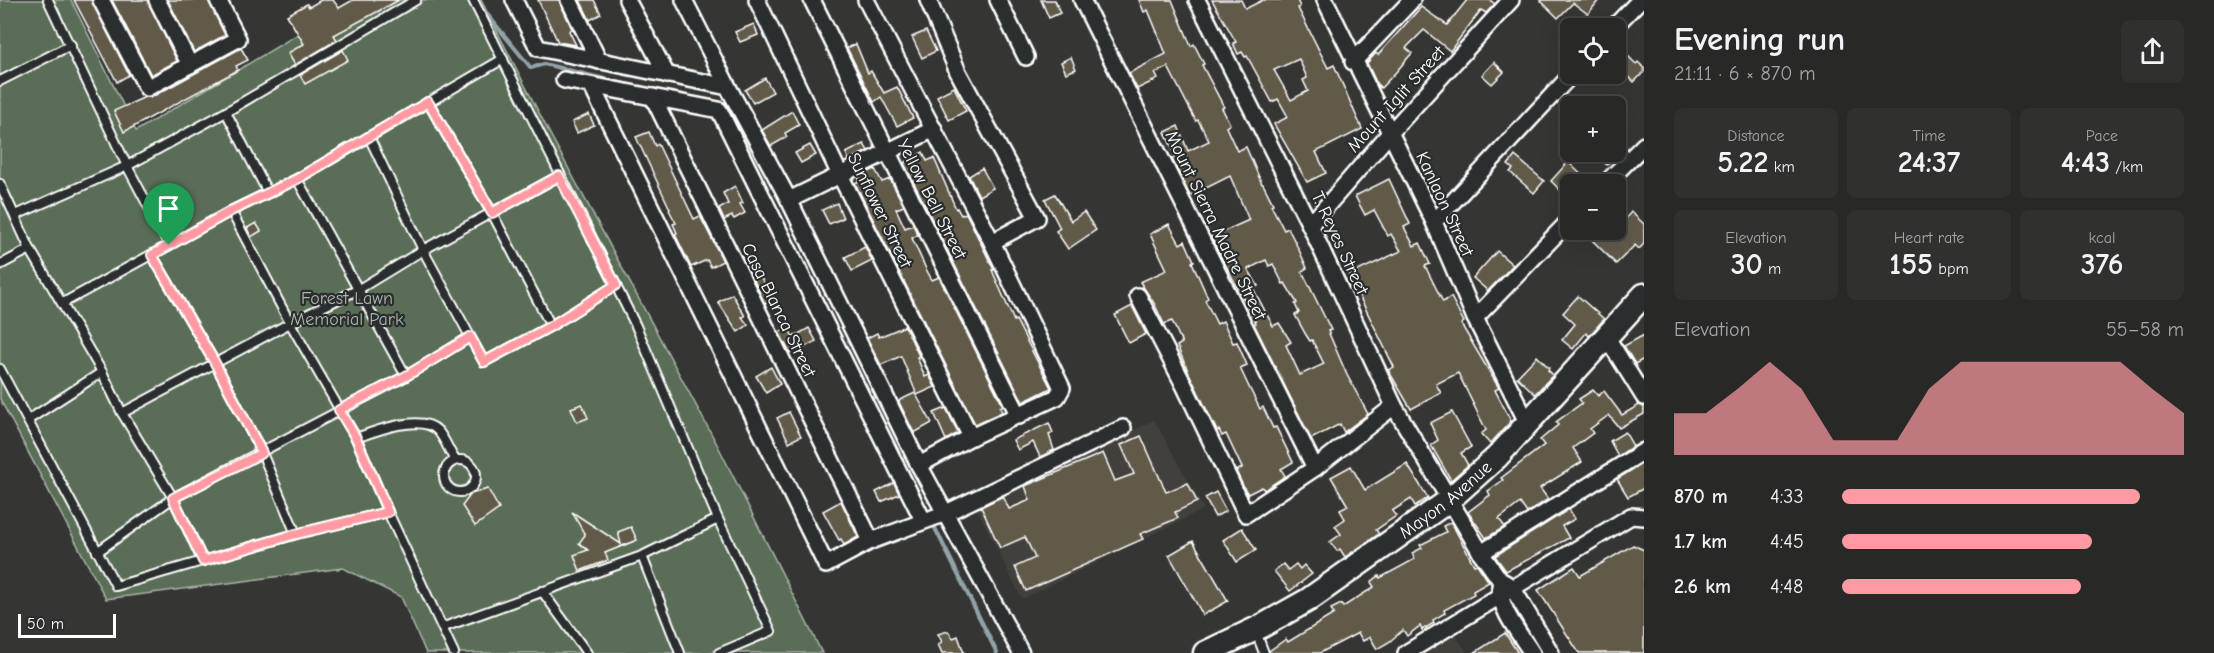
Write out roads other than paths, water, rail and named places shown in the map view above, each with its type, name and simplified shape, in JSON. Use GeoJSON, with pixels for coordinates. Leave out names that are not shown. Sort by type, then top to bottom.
{"type":"FeatureCollection","features":[{"type":"Feature","properties":{"kind":"main road","name":"Mayon Avenue"},"geometry":{"type":"LineString","coordinates":[[1205,653],[1255,629],[1333,584],[1449,501],[1486,469],[1644,295]]}},
{"type":"Feature","properties":{"kind":"street"},"geometry":{"type":"LineString","coordinates":[[101,0],[147,88],[238,39],[218,0]]}},
{"type":"Feature","properties":{"kind":"street"},"geometry":{"type":"LineString","coordinates":[[157,0],[190,65]]}},
{"type":"Feature","properties":{"kind":"street"},"geometry":{"type":"LineString","coordinates":[[514,0],[538,48],[728,87]]}},
{"type":"Feature","properties":{"kind":"street"},"geometry":{"type":"LineString","coordinates":[[569,0],[599,61]]}},
{"type":"Feature","properties":{"kind":"street"},"geometry":{"type":"LineString","coordinates":[[627,0],[667,75]]}},
{"type":"Feature","properties":{"kind":"street"},"geometry":{"type":"LineString","coordinates":[[684,0],[789,200],[919,465],[1021,653]]}},
{"type":"Feature","properties":{"kind":"street","name":"Sunflower Street"},"geometry":{"type":"LineString","coordinates":[[757,0],[840,175],[971,437]]}},
{"type":"Feature","properties":{"kind":"street","name":"Yellow Bell Street"},"geometry":{"type":"LineString","coordinates":[[812,0],[1019,416]]}},
{"type":"Feature","properties":{"kind":"street"},"geometry":{"type":"LineString","coordinates":[[866,0],[992,243],[1062,388],[1057,397],[971,437],[919,465]]}},
{"type":"Feature","properties":{"kind":"street"},"geometry":{"type":"LineString","coordinates":[[928,0],[958,72],[1038,218],[992,243]]}},
{"type":"Feature","properties":{"kind":"street"},"geometry":{"type":"LineString","coordinates":[[998,0],[1026,57]]}},
{"type":"Feature","properties":{"kind":"street","name":"Mount Sierra Madre Street"},"geometry":{"type":"LineString","coordinates":[[1082,0],[1315,468]]}},
{"type":"Feature","properties":{"kind":"street","name":"T. Reyes Street"},"geometry":{"type":"LineString","coordinates":[[1197,0],[1310,225],[1394,406],[1449,501],[1504,588]]}},
{"type":"Feature","properties":{"kind":"street","name":"Kanlaon Street"},"geometry":{"type":"LineString","coordinates":[[1324,0],[1353,62],[1391,132],[1434,222],[1475,318],[1528,424]]}},
{"type":"Feature","properties":{"kind":"street"},"geometry":{"type":"LineString","coordinates":[[1353,62],[1413,0]]}},
{"type":"Feature","properties":{"kind":"street","name":"Mount Iglit Street"},"geometry":{"type":"LineString","coordinates":[[1310,225],[1511,0]]}},
{"type":"Feature","properties":{"kind":"street"},"geometry":{"type":"LineString","coordinates":[[1623,18],[1640,0]]}},
{"type":"Feature","properties":{"kind":"street"},"geometry":{"type":"LineString","coordinates":[[564,80],[719,110],[923,520]]}},
{"type":"Feature","properties":{"kind":"street"},"geometry":{"type":"LineString","coordinates":[[1434,222],[1563,84]]}},
{"type":"Feature","properties":{"kind":"street"},"geometry":{"type":"LineString","coordinates":[[592,87],[826,565],[871,541],[946,513],[1122,428]]}},
{"type":"Feature","properties":{"kind":"street","name":"Casa Blanca Street"},"geometry":{"type":"LineString","coordinates":[[653,97],[871,541]]}},
{"type":"Feature","properties":{"kind":"street"},"geometry":{"type":"LineString","coordinates":[[789,200],[934,129]]}},
{"type":"Feature","properties":{"kind":"street"},"geometry":{"type":"LineString","coordinates":[[1615,174],[1644,145]]}},
{"type":"Feature","properties":{"kind":"street"},"geometry":{"type":"LineString","coordinates":[[1475,318],[1560,230]]}},
{"type":"Feature","properties":{"kind":"street"},"geometry":{"type":"LineString","coordinates":[[1138,296],[1246,514],[1315,468],[1394,406]]}},
{"type":"Feature","properties":{"kind":"street"},"geometry":{"type":"LineString","coordinates":[[1606,336],[1644,397]]}},
{"type":"Feature","properties":{"kind":"street"},"geometry":{"type":"LineString","coordinates":[[1481,553],[1644,451]]}},
{"type":"Feature","properties":{"kind":"street"},"geometry":{"type":"LineString","coordinates":[[1406,653],[1504,588],[1631,516],[1644,517]]}},
{"type":"Feature","properties":{"kind":"street"},"geometry":{"type":"LineString","coordinates":[[1504,588],[1504,608],[1532,653]]}},
{"type":"Feature","properties":{"kind":"street"},"geometry":{"type":"LineString","coordinates":[[1504,588],[1551,653]]}},
{"type":"Feature","properties":{"kind":"lane"},"geometry":{"type":"LineString","coordinates":[[48,0],[127,166],[169,245]]}},
{"type":"Feature","properties":{"kind":"lane"},"geometry":{"type":"LineString","coordinates":[[16,215],[127,166],[226,112],[416,0]]}},
{"type":"Feature","properties":{"kind":"lane"},"geometry":{"type":"LineString","coordinates":[[473,0],[636,326],[718,519],[771,631],[722,652]]}},
{"type":"Feature","properties":{"kind":"lane"},"geometry":{"type":"LineString","coordinates":[[0,81],[71,45]]}},
{"type":"Feature","properties":{"kind":"lane"},"geometry":{"type":"LineString","coordinates":[[63,303],[231,211],[297,179],[503,58]]}},
{"type":"Feature","properties":{"kind":"lane"},"geometry":{"type":"LineString","coordinates":[[428,102],[492,213],[551,326]]}},
{"type":"Feature","properties":{"kind":"lane"},"geometry":{"type":"LineString","coordinates":[[226,112],[268,193]]}},
{"type":"Feature","properties":{"kind":"lane"},"geometry":{"type":"LineString","coordinates":[[369,137],[423,250],[484,362],[551,326],[616,285]]}},
{"type":"Feature","properties":{"kind":"lane"},"geometry":{"type":"LineString","coordinates":[[122,413],[290,322],[359,289],[423,250],[559,176]]}},
{"type":"Feature","properties":{"kind":"lane"},"geometry":{"type":"LineString","coordinates":[[297,179],[406,376]]}},
{"type":"Feature","properties":{"kind":"lane"},"geometry":{"type":"LineString","coordinates":[[0,184],[30,249],[102,372],[122,413],[173,498],[203,561]]}},
{"type":"Feature","properties":{"kind":"lane"},"geometry":{"type":"LineString","coordinates":[[231,211],[290,322],[356,438],[454,653]]}},
{"type":"Feature","properties":{"kind":"lane"},"geometry":{"type":"LineString","coordinates":[[0,265],[30,249]]}},
{"type":"Feature","properties":{"kind":"lane"},"geometry":{"type":"LineString","coordinates":[[152,255],[215,363],[262,453],[296,534]]}},
{"type":"Feature","properties":{"kind":"lane"},"geometry":{"type":"LineString","coordinates":[[97,552],[173,498],[406,376],[470,337]]}},
{"type":"Feature","properties":{"kind":"lane"},"geometry":{"type":"LineString","coordinates":[[0,369],[116,586],[296,534],[388,512]]}},
{"type":"Feature","properties":{"kind":"lane"},"geometry":{"type":"LineString","coordinates":[[28,420],[102,372]]}},
{"type":"Feature","properties":{"kind":"lane"},"geometry":{"type":"LineString","coordinates":[[356,438],[380,428],[427,424],[437,430],[455,460]]}},
{"type":"Feature","properties":{"kind":"lane"},"geometry":{"type":"LineString","coordinates":[[455,460],[468,461],[476,472],[475,484],[465,493],[452,491],[443,481],[445,468],[455,460]]}},
{"type":"Feature","properties":{"kind":"lane"},"geometry":{"type":"LineString","coordinates":[[444,627],[642,556],[718,519]]}},
{"type":"Feature","properties":{"kind":"lane"},"geometry":{"type":"LineString","coordinates":[[642,556],[680,653]]}},
{"type":"Feature","properties":{"kind":"lane"},"geometry":{"type":"LineString","coordinates":[[542,591],[586,653]]}},
{"type":"Feature","properties":{"kind":"lane"},"geometry":{"type":"LineString","coordinates":[[1255,629],[1264,653]]}},
{"type":"Feature","properties":{"kind":"waterway"},"geometry":{"type":"LineString","coordinates":[[478,3],[531,68],[544,64],[637,87]]}},
{"type":"Feature","properties":{"kind":"waterway"},"geometry":{"type":"LineString","coordinates":[[932,522],[997,653]]}},
{"type":"Feature","properties":{"kind":"park label","name":"Forest Lawn Memorial Park"},"geometry":{"type":"Point","coordinates":[347,308]}}]}
